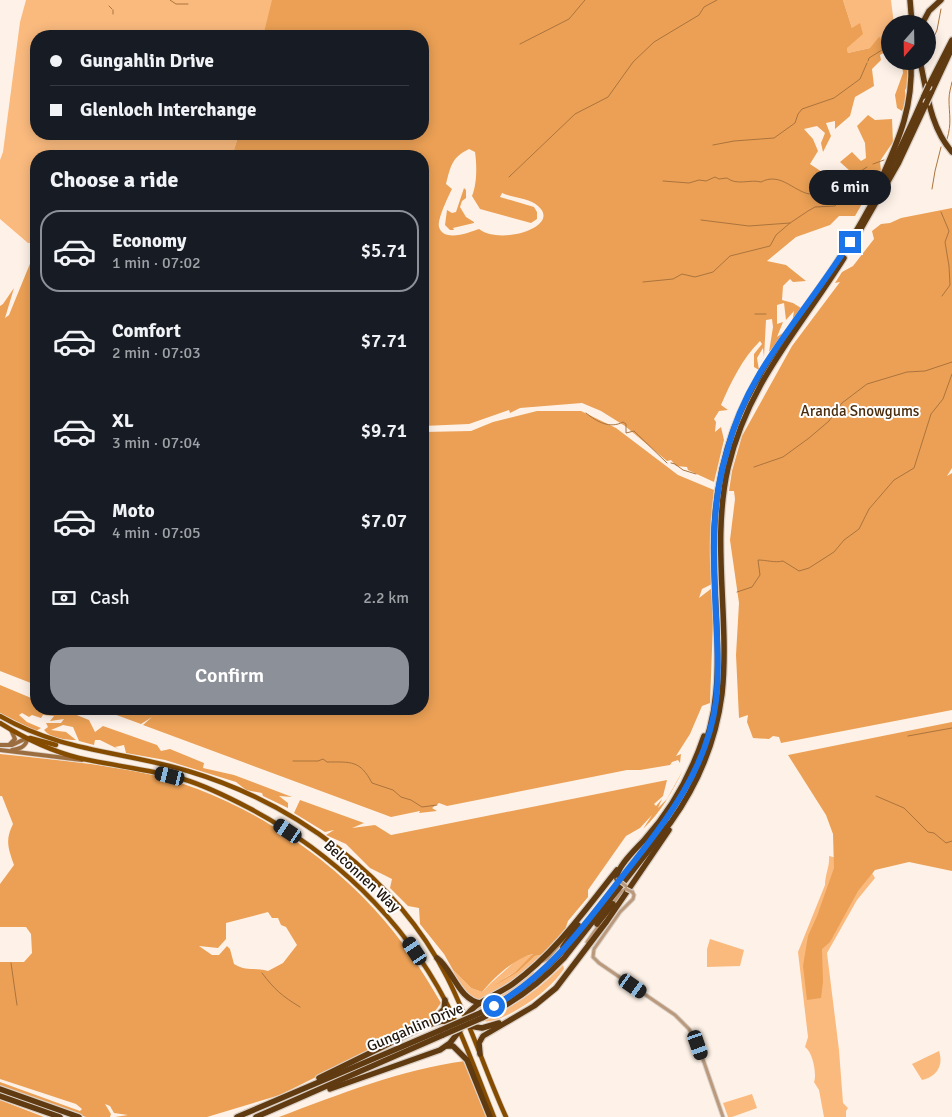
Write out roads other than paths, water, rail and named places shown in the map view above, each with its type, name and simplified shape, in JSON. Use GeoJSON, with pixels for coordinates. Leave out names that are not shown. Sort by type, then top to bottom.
{"type":"FeatureCollection","features":[{"type":"Feature","properties":{"kind":"highway"},"geometry":{"type":"LineString","coordinates":[[909,0],[910,15]]}},
{"type":"Feature","properties":{"kind":"highway"},"geometry":{"type":"LineString","coordinates":[[927,15],[941,0]]}},
{"type":"Feature","properties":{"kind":"highway"},"geometry":{"type":"LineString","coordinates":[[480,1054],[479,1044],[481,1037],[534,1006],[545,998],[564,978],[607,921],[693,791],[715,732],[722,694],[724,653],[721,596],[714,540],[716,503],[723,466],[733,431],[759,374],[843,253],[860,224],[900,150],[929,85],[952,40]]}},
{"type":"Feature","properties":{"kind":"highway"},"geometry":{"type":"LineString","coordinates":[[617,879],[616,874],[627,859],[671,806],[686,780],[704,737],[715,688],[717,639],[715,593],[724,493],[731,456],[744,418],[768,371],[837,270],[880,197],[904,153],[952,48]]}},
{"type":"Feature","properties":{"kind":"highway"},"geometry":{"type":"LineString","coordinates":[[931,92],[952,56]]}},
{"type":"Feature","properties":{"kind":"highway"},"geometry":{"type":"LineString","coordinates":[[860,224],[904,126],[911,92],[911,70]]}},
{"type":"Feature","properties":{"kind":"highway"},"geometry":{"type":"LineString","coordinates":[[922,70],[935,125],[952,152]]}},
{"type":"Feature","properties":{"kind":"highway","name":"Gungahlin Drive"},"geometry":{"type":"LineString","coordinates":[[481,1015],[522,989],[554,961],[577,936],[661,827],[681,797],[694,774],[708,737],[716,703],[717,639]]}},
{"type":"Feature","properties":{"kind":"highway","name":"Gungahlin Drive"},"geometry":{"type":"LineString","coordinates":[[256,1117],[284,1106],[515,1000],[546,976],[580,939],[685,802],[698,776]]}},
{"type":"Feature","properties":{"kind":"highway"},"geometry":{"type":"LineString","coordinates":[[465,1018],[470,1009],[513,984],[542,961],[629,855],[652,831]]}},
{"type":"Feature","properties":{"kind":"highway"},"geometry":{"type":"LineString","coordinates":[[546,976],[555,970],[579,946],[613,904]]}},
{"type":"Feature","properties":{"kind":"highway"},"geometry":{"type":"LineString","coordinates":[[554,961],[592,905]]}},
{"type":"Feature","properties":{"kind":"highway"},"geometry":{"type":"LineString","coordinates":[[436,958],[445,965],[457,986],[474,1001],[480,1003]]}},
{"type":"Feature","properties":{"kind":"highway"},"geometry":{"type":"LineString","coordinates":[[427,1025],[443,1010],[445,1000]]}},
{"type":"Feature","properties":{"kind":"highway"},"geometry":{"type":"LineString","coordinates":[[480,1003],[475,1011],[476,1020],[481,1025],[491,1026]]}},
{"type":"Feature","properties":{"kind":"highway"},"geometry":{"type":"LineString","coordinates":[[273,1102],[389,1042],[427,1025],[438,1022],[478,1028],[506,1022]]}},
{"type":"Feature","properties":{"kind":"highway"},"geometry":{"type":"LineString","coordinates":[[438,1022],[444,1024],[449,1031],[450,1037],[446,1046]]}},
{"type":"Feature","properties":{"kind":"highway"},"geometry":{"type":"LineString","coordinates":[[284,1106],[435,1052],[454,1040],[462,1026]]}},
{"type":"Feature","properties":{"kind":"highway","name":"Gungahlin Drive"},"geometry":{"type":"LineString","coordinates":[[237,1117],[442,1033]]}},
{"type":"Feature","properties":{"kind":"highway"},"geometry":{"type":"LineString","coordinates":[[446,1046],[453,1046],[467,1060],[492,1117]]}},
{"type":"Feature","properties":{"kind":"highway"},"geometry":{"type":"LineString","coordinates":[[0,1089],[79,1117]]}},
{"type":"Feature","properties":{"kind":"highway"},"geometry":{"type":"LineString","coordinates":[[0,1096],[60,1117]]}},
{"type":"Feature","properties":{"kind":"main road"},"geometry":{"type":"LineString","coordinates":[[0,716],[24,732],[27,738],[21,748],[1,750]]}},
{"type":"Feature","properties":{"kind":"main road","name":"Belconnen Way"},"geometry":{"type":"LineString","coordinates":[[9,721],[47,739],[188,771],[227,785],[276,808],[326,839],[353,860],[390,895],[414,925],[436,958],[456,995],[465,1018],[462,1026],[492,1117]]}},
{"type":"Feature","properties":{"kind":"main road"},"geometry":{"type":"LineString","coordinates":[[0,722],[27,738]]}},
{"type":"Feature","properties":{"kind":"main road"},"geometry":{"type":"LineString","coordinates":[[8,745],[13,743],[15,739],[10,729]]}},
{"type":"Feature","properties":{"kind":"main road"},"geometry":{"type":"LineString","coordinates":[[0,745],[14,744],[27,738],[35,738],[79,750],[126,757]]}},
{"type":"Feature","properties":{"kind":"main road","name":"Belconnen Way"},"geometry":{"type":"LineString","coordinates":[[27,738],[62,753],[176,777],[222,794],[270,819],[317,850],[378,906],[400,931],[480,1054],[506,1117]]}},
{"type":"Feature","properties":{"kind":"main road"},"geometry":{"type":"LineString","coordinates":[[1,750],[96,761]]}},
{"type":"Feature","properties":{"kind":"street"},"geometry":{"type":"LineString","coordinates":[[542,961],[547,959],[561,944],[611,880],[617,879],[627,887],[632,892],[633,900],[616,918],[594,951],[593,958],[675,1015],[689,1029],[698,1045],[723,1117]]}},
{"type":"Feature","properties":{"kind":"street"},"geometry":{"type":"LineString","coordinates":[[564,978],[613,904],[627,887]]}},
{"type":"Feature","properties":{"kind":"waterway"},"geometry":{"type":"LineString","coordinates":[[170,0],[176,4],[188,4]]}},
{"type":"Feature","properties":{"kind":"waterway"},"geometry":{"type":"LineString","coordinates":[[520,44],[569,19],[585,0]]}},
{"type":"Feature","properties":{"kind":"waterway"},"geometry":{"type":"LineString","coordinates":[[509,177],[575,114],[608,97],[633,62],[654,42],[699,15],[704,7],[717,0]]}},
{"type":"Feature","properties":{"kind":"waterway"},"geometry":{"type":"LineString","coordinates":[[109,6],[112,9]]}},
{"type":"Feature","properties":{"kind":"waterway"},"geometry":{"type":"LineString","coordinates":[[936,32],[941,9]]}},
{"type":"Feature","properties":{"kind":"waterway"},"geometry":{"type":"LineString","coordinates":[[868,61],[869,58],[881,51]]}},
{"type":"Feature","properties":{"kind":"waterway"},"geometry":{"type":"LineString","coordinates":[[713,145],[734,141],[774,138],[795,123],[802,109],[834,98],[860,79],[867,63]]}},
{"type":"Feature","properties":{"kind":"waterway"},"geometry":{"type":"LineString","coordinates":[[947,139],[950,124],[949,97],[952,82]]}},
{"type":"Feature","properties":{"kind":"waterway"},"geometry":{"type":"LineString","coordinates":[[932,189],[941,147]]}},
{"type":"Feature","properties":{"kind":"waterway"},"geometry":{"type":"LineString","coordinates":[[873,164],[884,160]]}},
{"type":"Feature","properties":{"kind":"waterway"},"geometry":{"type":"LineString","coordinates":[[643,282],[673,279],[682,274],[695,277],[713,272],[730,256],[770,246],[776,235],[808,211],[815,207],[835,206],[852,186],[856,174],[867,167]]}},
{"type":"Feature","properties":{"kind":"waterway"},"geometry":{"type":"LineString","coordinates":[[663,181],[689,183],[699,180],[706,181],[715,177],[719,179],[727,178],[735,182],[761,182],[774,179],[809,194],[816,190],[830,191],[846,185],[849,189]]}},
{"type":"Feature","properties":{"kind":"waterway"},"geometry":{"type":"LineString","coordinates":[[941,212],[949,231],[945,242],[950,285],[942,296]]}},
{"type":"Feature","properties":{"kind":"waterway"},"geometry":{"type":"LineString","coordinates":[[701,220],[749,226],[790,223]]}},
{"type":"Feature","properties":{"kind":"waterway"},"geometry":{"type":"LineString","coordinates":[[755,314],[766,314]]}},
{"type":"Feature","properties":{"kind":"waterway"},"geometry":{"type":"LineString","coordinates":[[754,467],[783,457],[809,438],[829,421],[842,403],[867,384],[907,372],[925,371],[952,362]]}},
{"type":"Feature","properties":{"kind":"waterway"},"geometry":{"type":"LineString","coordinates":[[737,592],[752,587],[760,575],[758,560],[783,561],[799,571],[809,568],[834,552],[844,540],[859,529],[869,509],[894,480],[914,468],[931,414],[943,399],[952,374]]}},
{"type":"Feature","properties":{"kind":"waterway"},"geometry":{"type":"LineString","coordinates":[[586,413],[608,425],[623,422],[626,424],[626,433],[634,431],[667,463]]}},
{"type":"Feature","properties":{"kind":"waterway"},"geometry":{"type":"LineString","coordinates":[[671,463],[683,470],[696,474]]}},
{"type":"Feature","properties":{"kind":"waterway"},"geometry":{"type":"LineString","coordinates":[[908,736],[952,728]]}},
{"type":"Feature","properties":{"kind":"waterway"},"geometry":{"type":"LineString","coordinates":[[293,761],[318,761],[323,759],[327,762],[354,764],[359,766],[368,775],[372,783],[393,790],[401,797],[411,800],[422,807],[437,805]]}},
{"type":"Feature","properties":{"kind":"waterway"},"geometry":{"type":"LineString","coordinates":[[876,796],[904,808],[928,832],[934,833],[946,843],[952,841]]}},
{"type":"Feature","properties":{"kind":"waterway"},"geometry":{"type":"LineString","coordinates":[[11,963],[17,1005]]}},
{"type":"Feature","properties":{"kind":"waterway"},"geometry":{"type":"LineString","coordinates":[[262,973],[279,992],[300,1007]]}},
{"type":"Feature","properties":{"kind":"park label","name":"Aranda Snowgums"},"geometry":{"type":"Point","coordinates":[860,411]}}]}
